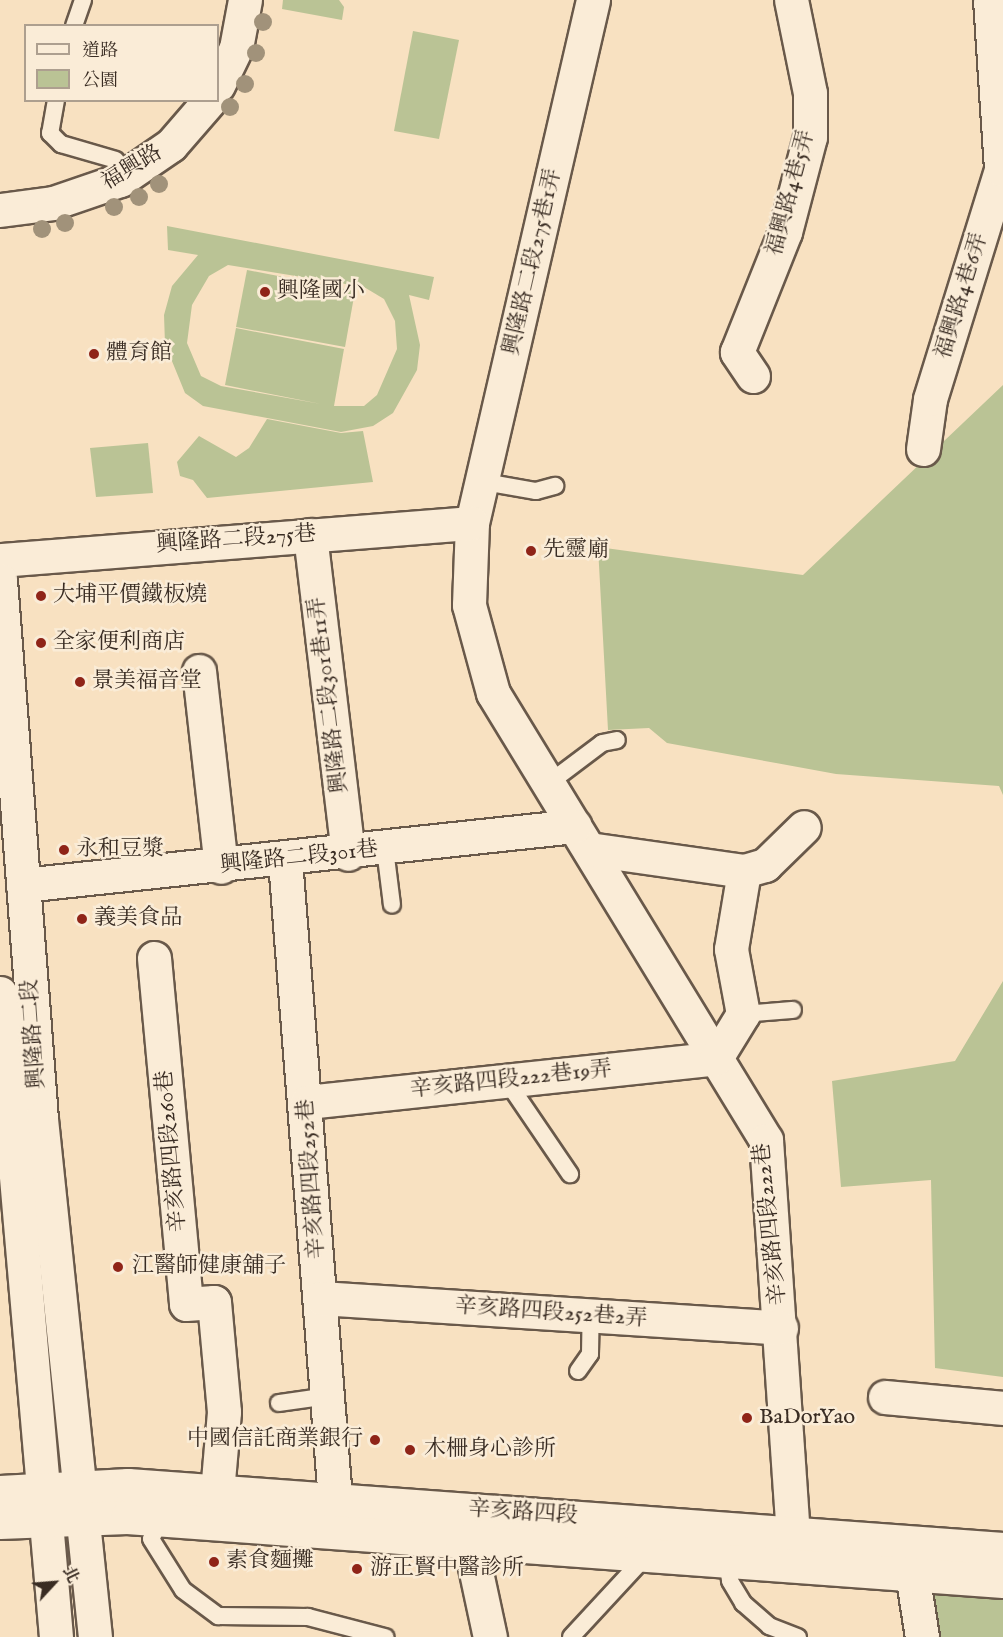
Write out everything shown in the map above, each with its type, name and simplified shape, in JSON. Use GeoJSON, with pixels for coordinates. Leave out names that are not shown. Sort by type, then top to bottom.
{"type":"FeatureCollection","features":[{"type":"Feature","properties":{"kind":"street"},"geometry":{"type":"LineString","coordinates":[[219,84],[236,48],[245,0]]}},
{"type":"Feature","properties":{"kind":"street","name":"興隆路二段275巷1弄"},"geometry":{"type":"LineString","coordinates":[[549,783],[493,693],[481,661],[470,605],[472,523],[484,482],[593,0]]}},
{"type":"Feature","properties":{"kind":"street","name":"福興路4巷5弄"},"geometry":{"type":"LineString","coordinates":[[753,376],[737,352],[785,232],[810,137],[810,93],[791,0]]}},
{"type":"Feature","properties":{"kind":"street","name":"福興路4巷6弄"},"geometry":{"type":"LineString","coordinates":[[923,448],[930,399],[1001,169],[990,0]]}},
{"type":"Feature","properties":{"kind":"street","name":"福興路"},"geometry":{"type":"LineString","coordinates":[[0,210],[53,203],[171,145],[208,102]]}},
{"type":"Feature","properties":{"kind":"street","name":"興隆路二段275巷"},"geometry":{"type":"LineString","coordinates":[[0,560],[472,523]]}},
{"type":"Feature","properties":{"kind":"street","name":"興隆路二段301巷11弄"},"geometry":{"type":"LineString","coordinates":[[310,535],[348,854]]}},
{"type":"Feature","properties":{"kind":"street","name":"興隆路二段"},"geometry":{"type":"LineString","coordinates":[[0,580],[23,885],[20,1167],[79,1503],[94,1637]]}},
{"type":"Feature","properties":{"kind":"street"},"geometry":{"type":"LineString","coordinates":[[199,671],[221,867]]}},
{"type":"Feature","properties":{"kind":"street","name":"辛亥路四段222巷"},"geometry":{"type":"LineString","coordinates":[[549,783],[766,1140],[795,1549]]}},
{"type":"Feature","properties":{"kind":"street"},"geometry":{"type":"LineString","coordinates":[[716,1058],[743,1014],[731,949],[744,871],[765,865],[804,827]]}},
{"type":"Feature","properties":{"kind":"street","name":"興隆路二段301巷"},"geometry":{"type":"LineString","coordinates":[[23,885],[385,849],[582,838],[744,871]]}},
{"type":"Feature","properties":{"kind":"street","name":"辛亥路四段252巷"},"geometry":{"type":"LineString","coordinates":[[285,860],[307,1102],[335,1499]]}},
{"type":"Feature","properties":{"kind":"street","name":"辛亥路四段260巷"},"geometry":{"type":"LineString","coordinates":[[154,958],[186,1305],[214,1302],[224,1412],[217,1492]]}},
{"type":"Feature","properties":{"kind":"street","name":"興隆路二段"},"geometry":{"type":"LineString","coordinates":[[0,993],[20,1167],[56,1637]]}},
{"type":"Feature","properties":{"kind":"street","name":"辛亥路四段222巷19弄"},"geometry":{"type":"LineString","coordinates":[[307,1102],[716,1058]]}},
{"type":"Feature","properties":{"kind":"street","name":"辛亥路四段252巷2弄"},"geometry":{"type":"LineString","coordinates":[[321,1298],[781,1328]]}},
{"type":"Feature","properties":{"kind":"street"},"geometry":{"type":"LineString","coordinates":[[885,1397],[1003,1407]]}},
{"type":"Feature","properties":{"kind":"street","name":"辛亥路四段"},"geometry":{"type":"LineString","coordinates":[[79,1503],[128,1485],[335,1499],[795,1549],[912,1573],[1003,1581]]}},
{"type":"Feature","properties":{"kind":"street"},"geometry":{"type":"LineString","coordinates":[[0,1492],[45,1505]]}},
{"type":"Feature","properties":{"kind":"street","name":"辛亥路四段"},"geometry":{"type":"LineString","coordinates":[[45,1505],[79,1503],[161,1520],[727,1561],[795,1549],[1003,1549]]}},
{"type":"Feature","properties":{"kind":"street"},"geometry":{"type":"LineString","coordinates":[[0,1522],[45,1505]]}},
{"type":"Feature","properties":{"kind":"street"},"geometry":{"type":"LineString","coordinates":[[470,1544],[490,1637]]}},
{"type":"Feature","properties":{"kind":"street"},"geometry":{"type":"LineString","coordinates":[[912,1573],[922,1637]]}},
{"type":"Feature","properties":{"kind":"lane"},"geometry":{"type":"LineString","coordinates":[[75,24],[83,0]]}},
{"type":"Feature","properties":{"kind":"lane"},"geometry":{"type":"LineString","coordinates":[[56,102],[50,133],[61,144],[118,170]]}},
{"type":"Feature","properties":{"kind":"lane"},"geometry":{"type":"LineString","coordinates":[[87,159],[118,170]]}},
{"type":"Feature","properties":{"kind":"lane"},"geometry":{"type":"LineString","coordinates":[[484,482],[536,491],[555,486]]}},
{"type":"Feature","properties":{"kind":"lane"},"geometry":{"type":"LineString","coordinates":[[549,783],[602,742],[617,740]]}},
{"type":"Feature","properties":{"kind":"lane"},"geometry":{"type":"LineString","coordinates":[[385,849],[392,905]]}},
{"type":"Feature","properties":{"kind":"lane"},"geometry":{"type":"LineString","coordinates":[[743,1014],[793,1010]]}},
{"type":"Feature","properties":{"kind":"lane"},"geometry":{"type":"LineString","coordinates":[[506,1080],[570,1174]]}},
{"type":"Feature","properties":{"kind":"lane"},"geometry":{"type":"LineString","coordinates":[[578,1371],[590,1354],[591,1315]]}},
{"type":"Feature","properties":{"kind":"lane"},"geometry":{"type":"LineString","coordinates":[[279,1403],[328,1396]]}},
{"type":"Feature","properties":{"kind":"lane"},"geometry":{"type":"LineString","coordinates":[[161,1520],[151,1539],[183,1590],[218,1616],[308,1617],[386,1637]]}},
{"type":"Feature","properties":{"kind":"lane"},"geometry":{"type":"LineString","coordinates":[[571,1637],[646,1556]]}},
{"type":"Feature","properties":{"kind":"lane"},"geometry":{"type":"LineString","coordinates":[[727,1561],[730,1581],[743,1603],[769,1626],[798,1637]]}},
{"type":"Feature","properties":{"kind":"green space"},"geometry":{"type":"Polygon","coordinates":[[[283,0],[339,0],[344,7],[342,20],[282,9],[283,0]]]}},
{"type":"Feature","properties":{"kind":"green space"},"geometry":{"type":"Polygon","coordinates":[[[413,31],[459,40],[439,139],[394,131],[413,31]]]}},
{"type":"Feature","properties":{"kind":"green space"},"geometry":{"type":"Polygon","coordinates":[[[167,226],[434,277],[429,300],[409,295],[420,345],[417,370],[393,413],[373,426],[341,432],[203,406],[185,393],[165,344],[164,315],[172,286],[198,255],[168,250],[167,226]],[[228,265],[209,276],[192,305],[187,343],[201,376],[221,386],[321,404],[225,385],[236,328],[344,349],[334,406],[364,406],[377,395],[397,349],[395,321],[384,299],[364,287],[228,265]]]}},
{"type":"Feature","properties":{"kind":"green space"},"geometry":{"type":"Polygon","coordinates":[[[247,270],[355,291],[345,347],[236,327],[247,270]]]}},
{"type":"Feature","properties":{"kind":"green space"},"geometry":{"type":"Polygon","coordinates":[[[1003,385],[1003,795],[999,786],[836,774],[667,743],[649,728],[608,730],[598,547],[803,575],[1003,385]]]}},
{"type":"Feature","properties":{"kind":"green space"},"geometry":{"type":"Polygon","coordinates":[[[267,419],[341,433],[363,431],[373,482],[207,498],[193,480],[180,476],[177,462],[199,436],[236,457],[249,448],[267,419]]]}},
{"type":"Feature","properties":{"kind":"green space"},"geometry":{"type":"Polygon","coordinates":[[[148,443],[153,493],[96,497],[90,448],[148,443]]]}},
{"type":"Feature","properties":{"kind":"green space"},"geometry":{"type":"Polygon","coordinates":[[[1003,981],[1003,1377],[935,1368],[931,1180],[841,1187],[832,1081],[955,1061],[1003,981]]]}},
{"type":"Feature","properties":{"kind":"green space"},"geometry":{"type":"Polygon","coordinates":[[[940,1590],[1003,1596],[1003,1637],[937,1637],[929,1599],[940,1590]]]}},
{"type":"Feature","properties":{"kind":"place","name":"興隆國小"},"geometry":{"type":"Point","coordinates":[265,292]}},
{"type":"Feature","properties":{"kind":"place","name":"體育館"},"geometry":{"type":"Point","coordinates":[94,354]}},
{"type":"Feature","properties":{"kind":"place","name":"先靈廟"},"geometry":{"type":"Point","coordinates":[531,551]}},
{"type":"Feature","properties":{"kind":"place","name":"大埔平價鐵板燒"},"geometry":{"type":"Point","coordinates":[41,596]}},
{"type":"Feature","properties":{"kind":"place","name":"全家便利商店"},"geometry":{"type":"Point","coordinates":[41,643]}},
{"type":"Feature","properties":{"kind":"place","name":"景美福音堂"},"geometry":{"type":"Point","coordinates":[80,682]}},
{"type":"Feature","properties":{"kind":"place","name":"永和豆漿"},"geometry":{"type":"Point","coordinates":[64,850]}},
{"type":"Feature","properties":{"kind":"place","name":"義美食品"},"geometry":{"type":"Point","coordinates":[82,919]}},
{"type":"Feature","properties":{"kind":"place","name":"江醫師健康舖子"},"geometry":{"type":"Point","coordinates":[118,1267]}},
{"type":"Feature","properties":{"kind":"place","name":"BaDorYao"},"geometry":{"type":"Point","coordinates":[747,1418]}},
{"type":"Feature","properties":{"kind":"place","name":"中國信託商業銀行"},"geometry":{"type":"Point","coordinates":[375,1440]}},
{"type":"Feature","properties":{"kind":"place","name":"木柵身心診所"},"geometry":{"type":"Point","coordinates":[410,1450]}},
{"type":"Feature","properties":{"kind":"place","name":"素食麵攤"},"geometry":{"type":"Point","coordinates":[214,1562]}},
{"type":"Feature","properties":{"kind":"place","name":"游正賢中醫診所"},"geometry":{"type":"Point","coordinates":[357,1569]}}]}
